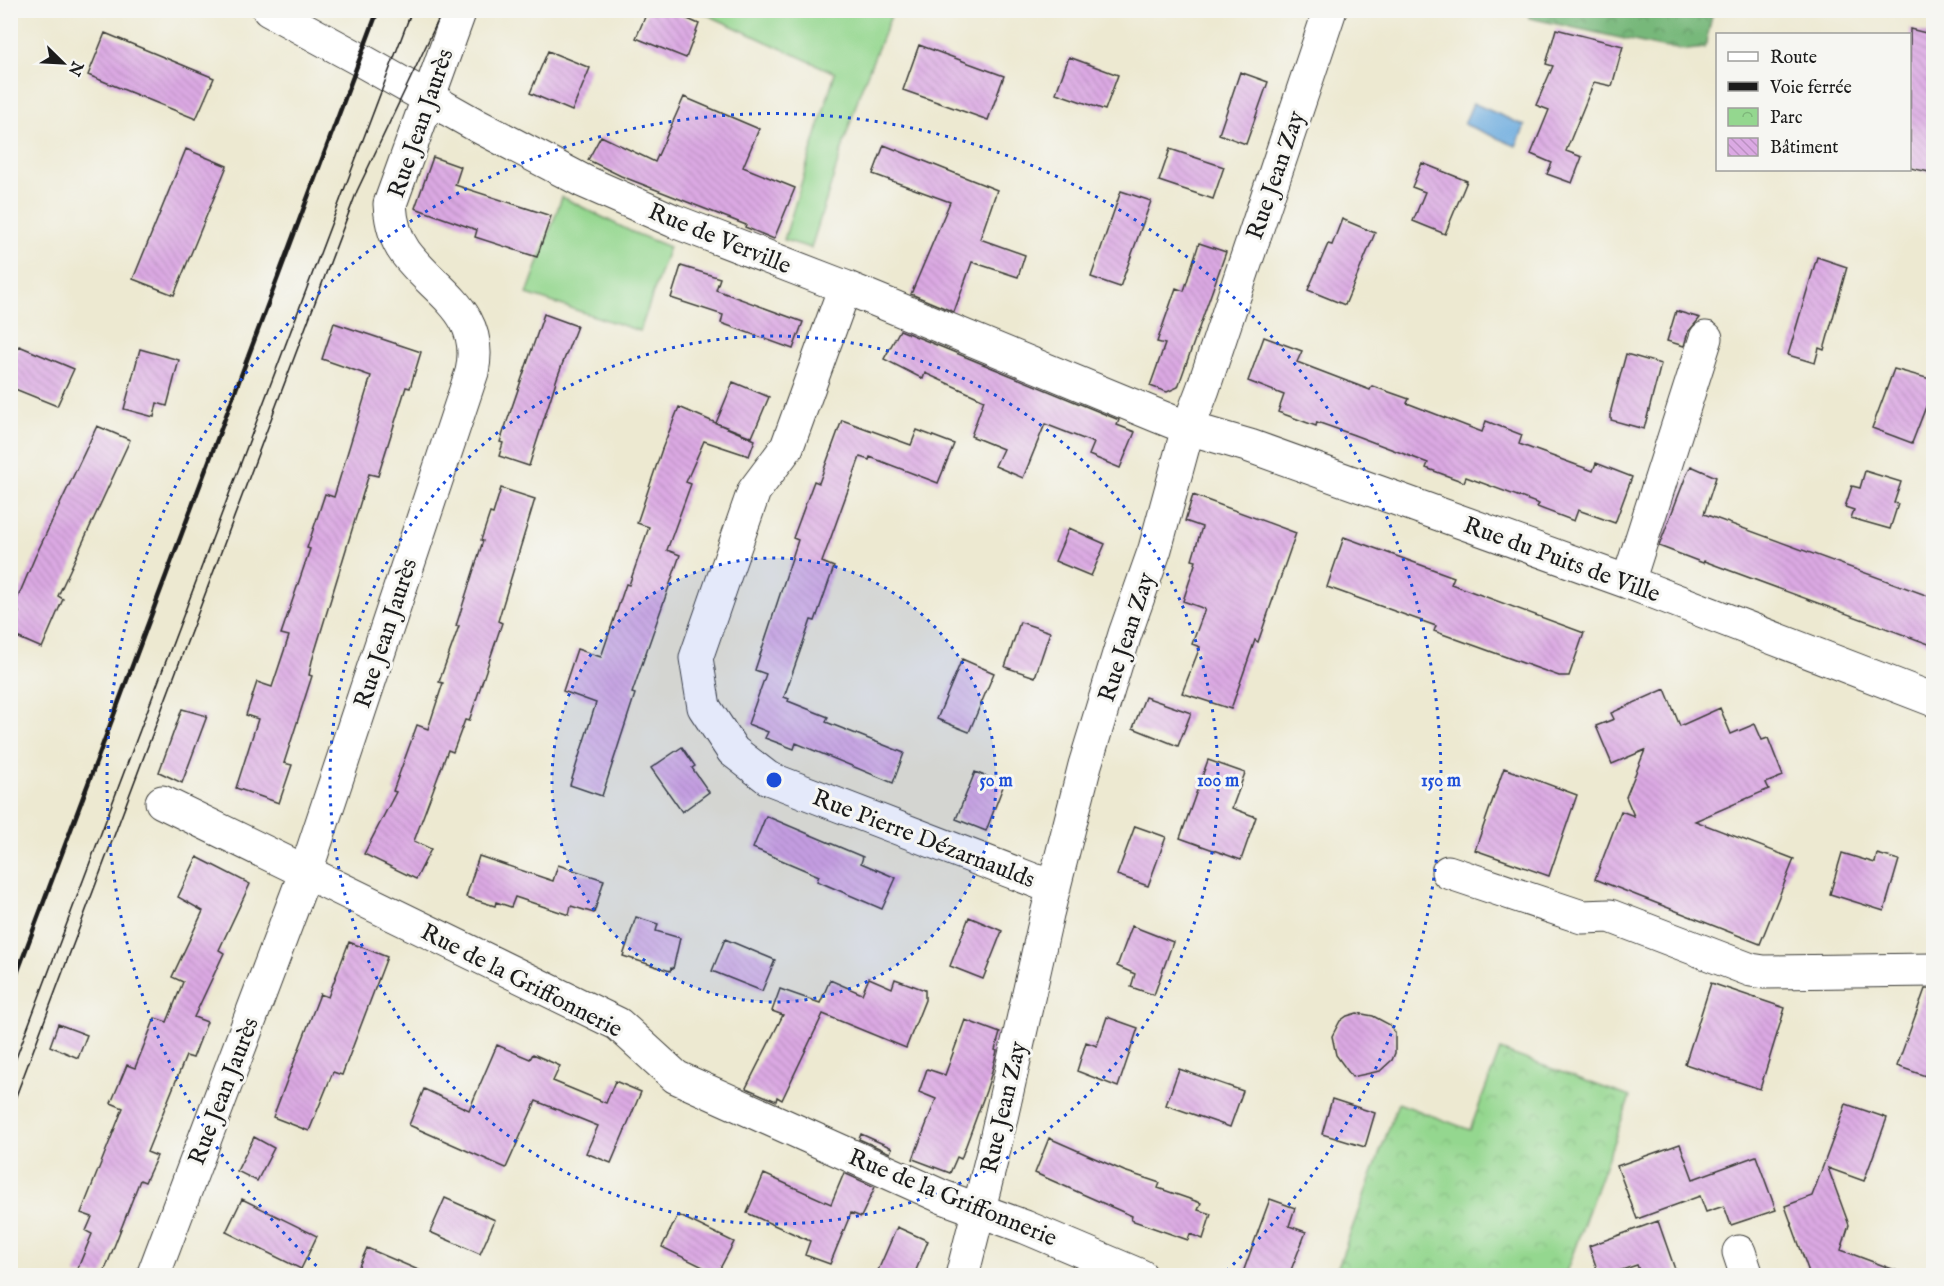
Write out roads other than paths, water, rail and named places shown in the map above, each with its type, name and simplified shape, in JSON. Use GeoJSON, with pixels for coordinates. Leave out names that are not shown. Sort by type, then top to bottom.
{"type":"FeatureCollection","features":[{"type":"Feature","properties":{"kind":"street","name":"Rue de Verville"},"geometry":{"type":"LineString","coordinates":[[268,10],[583,181],[674,221],[1188,428]]}},
{"type":"Feature","properties":{"kind":"street","name":"Rue Jean Jaurès"},"geometry":{"type":"LineString","coordinates":[[159,1274],[306,871],[472,372],[476,355],[474,337],[465,319],[405,252],[395,234],[390,204],[460,10]]}},
{"type":"Feature","properties":{"kind":"street","name":"Rue Jean Zay"},"geometry":{"type":"LineString","coordinates":[[962,1275],[1085,765],[1125,634],[1155,549],[1188,428],[1330,10]]}},
{"type":"Feature","properties":{"kind":"street","name":"Rue Pierre Dézarnaulds"},"geometry":{"type":"LineString","coordinates":[[845,288],[788,447],[754,491],[696,658],[704,707],[733,751],[768,778],[1054,888]]}},
{"type":"Feature","properties":{"kind":"street"},"geometry":{"type":"LineString","coordinates":[[1628,582],[1706,338]]}},
{"type":"Feature","properties":{"kind":"street","name":"Rue du Puits de Ville"},"geometry":{"type":"LineString","coordinates":[[1188,428],[1250,446],[1628,582],[1934,700]]}},
{"type":"Feature","properties":{"kind":"street","name":"Rue de la Griffonnerie"},"geometry":{"type":"LineString","coordinates":[[162,802],[618,1024],[676,1077],[943,1197],[1141,1275]]}},
{"type":"Feature","properties":{"kind":"street"},"geometry":{"type":"LineString","coordinates":[[1448,872],[1582,917],[1610,916],[1751,970],[1764,972],[1934,970]]}},
{"type":"Feature","properties":{"kind":"water"},"geometry":{"type":"Polygon","coordinates":[[[1473,103],[1525,126],[1516,146],[1464,124],[1473,103]]]}},
{"type":"Feature","properties":{"kind":"tram line"},"geometry":{"type":"LineString","coordinates":[[10,1074],[412,10]]}},
{"type":"Feature","properties":{"kind":"tram line"},"geometry":{"type":"LineString","coordinates":[[10,1112],[357,191],[443,10]]}},
{"type":"Feature","properties":{"kind":"railway"},"geometry":{"type":"LineString","coordinates":[[10,992],[378,10]]}}]}
